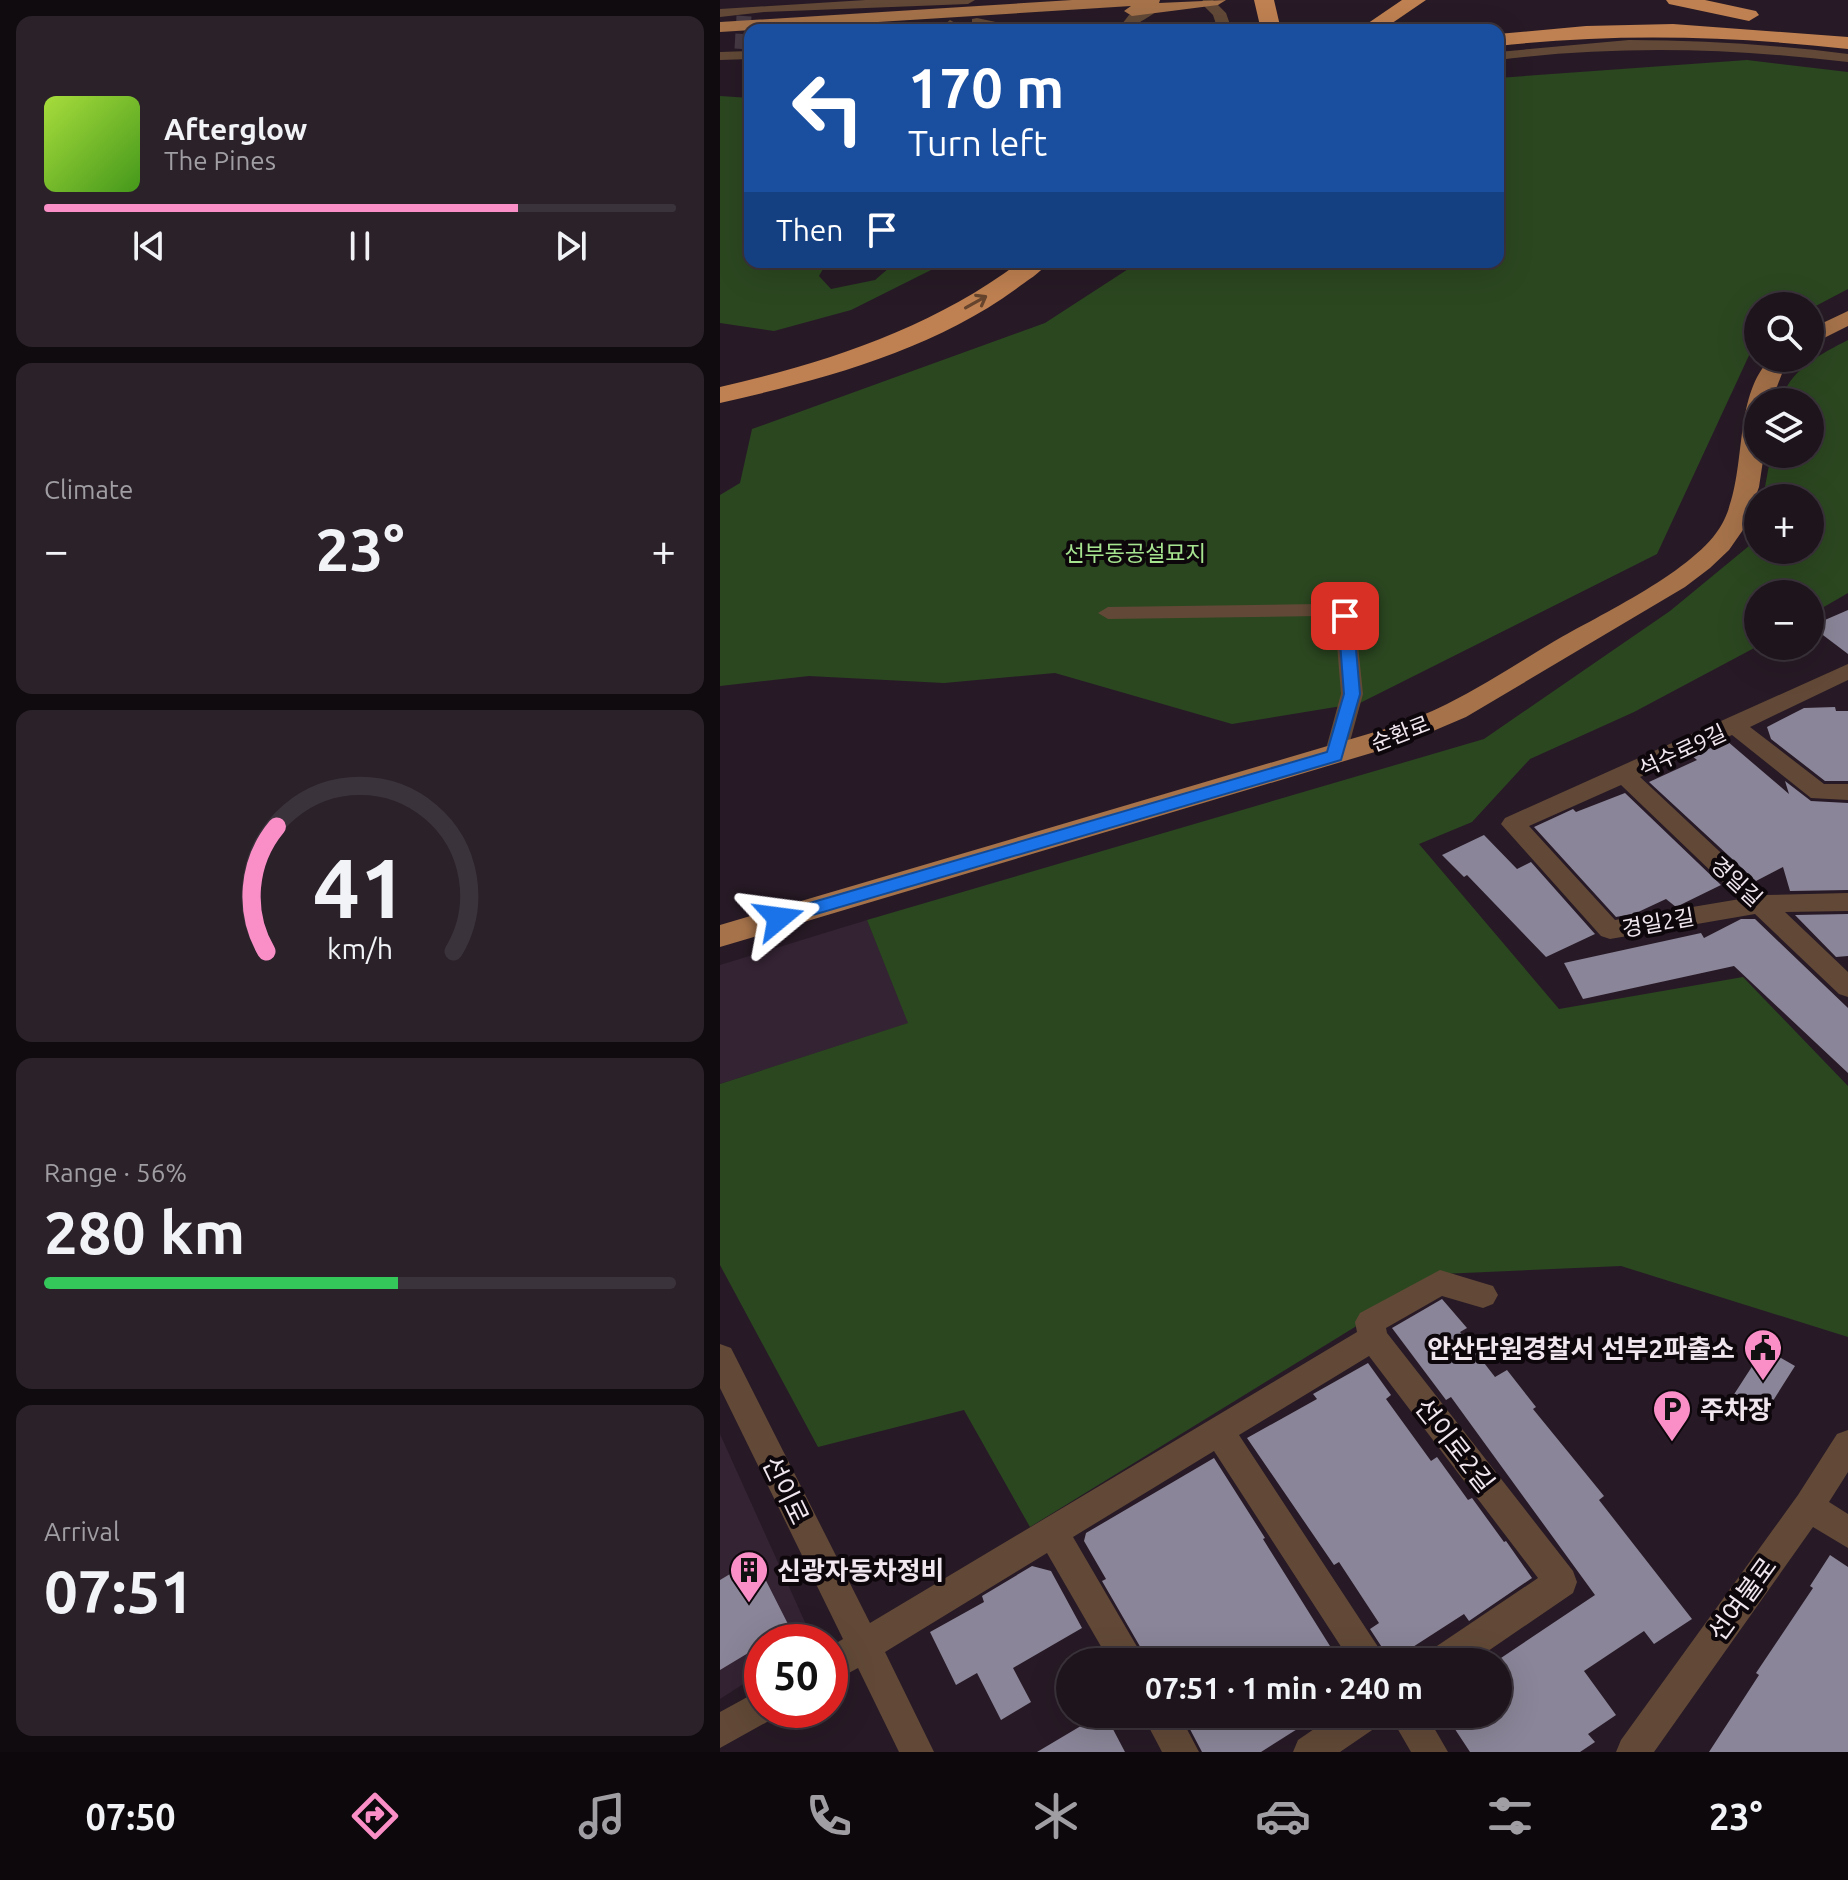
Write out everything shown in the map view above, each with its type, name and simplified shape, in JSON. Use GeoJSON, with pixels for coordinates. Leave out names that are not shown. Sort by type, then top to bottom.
{"type":"FeatureCollection","features":[{"type":"Feature","properties":{"kind":"highway"},"geometry":{"type":"LineString","coordinates":[[1356,24],[1393,0]]}},
{"type":"Feature","properties":{"kind":"highway"},"geometry":{"type":"LineString","coordinates":[[1378,24],[1416,0]]}},
{"type":"Feature","properties":{"kind":"highway"},"geometry":{"type":"LineString","coordinates":[[1676,0],[1848,33]]}},
{"type":"Feature","properties":{"kind":"highway"},"geometry":{"type":"LineString","coordinates":[[1720,0],[1763,9]]}},
{"type":"Feature","properties":{"kind":"highway"},"geometry":{"type":"LineString","coordinates":[[1820,19],[1848,24]]}},
{"type":"Feature","properties":{"kind":"highway"},"geometry":{"type":"LineString","coordinates":[[1504,39],[1623,29],[1752,33],[1848,43]]}},
{"type":"Feature","properties":{"kind":"highway"},"geometry":{"type":"LineString","coordinates":[[720,376],[861,338],[936,302],[995,268]]}},
{"type":"Feature","properties":{"kind":"highway"},"geometry":{"type":"LineString","coordinates":[[720,395],[840,363],[903,338],[981,300],[1027,268]]}},
{"type":"Feature","properties":{"kind":"main road"},"geometry":{"type":"LineString","coordinates":[[769,24],[1213,1]]}},
{"type":"Feature","properties":{"kind":"main road"},"geometry":{"type":"LineString","coordinates":[[954,24],[982,11]]}},
{"type":"Feature","properties":{"kind":"main road"},"geometry":{"type":"LineString","coordinates":[[720,27],[744,26]]}},
{"type":"Feature","properties":{"kind":"main road"},"geometry":{"type":"LineString","coordinates":[[720,41],[744,49]]}},
{"type":"Feature","properties":{"kind":"main road"},"geometry":{"type":"LineString","coordinates":[[1824,330],[1848,317]]}},
{"type":"Feature","properties":{"kind":"main road","name":"순환로"},"geometry":{"type":"LineString","coordinates":[[720,936],[1335,756],[1456,711],[1700,565],[1723,544],[1741,513],[1748,468]]}},
{"type":"Feature","properties":{"kind":"street"},"geometry":{"type":"LineString","coordinates":[[720,13],[746,8],[968,0]]}},
{"type":"Feature","properties":{"kind":"street"},"geometry":{"type":"LineString","coordinates":[[1213,1],[1223,24]]}},
{"type":"Feature","properties":{"kind":"street"},"geometry":{"type":"LineString","coordinates":[[1129,24],[1152,5]]}},
{"type":"Feature","properties":{"kind":"street"},"geometry":{"type":"LineString","coordinates":[[982,11],[1004,24]]}},
{"type":"Feature","properties":{"kind":"street"},"geometry":{"type":"LineString","coordinates":[[1504,55],[1565,45],[1651,43],[1746,47],[1848,58]]}},
{"type":"Feature","properties":{"kind":"street"},"geometry":{"type":"LineString","coordinates":[[720,56],[744,50]]}},
{"type":"Feature","properties":{"kind":"street"},"geometry":{"type":"LineString","coordinates":[[1108,613],[1318,610],[1345,616],[1352,694],[1335,756]]}},
{"type":"Feature","properties":{"kind":"street","name":"석수로9길"},"geometry":{"type":"LineString","coordinates":[[1513,824],[1735,726],[1848,671]]}},
{"type":"Feature","properties":{"kind":"street"},"geometry":{"type":"LineString","coordinates":[[1813,690],[1848,689]]}},
{"type":"Feature","properties":{"kind":"street"},"geometry":{"type":"LineString","coordinates":[[1735,726],[1819,792],[1848,792]]}},
{"type":"Feature","properties":{"kind":"street","name":"경일길"},"geometry":{"type":"LineString","coordinates":[[1625,776],[1848,987]]}},
{"type":"Feature","properties":{"kind":"street","name":"경일2길"},"geometry":{"type":"LineString","coordinates":[[1513,824],[1610,930],[1761,904],[1848,902]]}},
{"type":"Feature","properties":{"kind":"street"},"geometry":{"type":"LineString","coordinates":[[848,1655],[1373,1338],[1370,1322],[1440,1283],[1483,1295]]}},
{"type":"Feature","properties":{"kind":"street","name":"선이로2길"},"geometry":{"type":"LineString","coordinates":[[1373,1338],[1561,1582],[1464,1648]]}},
{"type":"Feature","properties":{"kind":"street","name":"선이로"},"geometry":{"type":"LineString","coordinates":[[720,1357],[917,1752]]}},
{"type":"Feature","properties":{"kind":"street"},"geometry":{"type":"LineString","coordinates":[[1219,1431],[1362,1648]]}},
{"type":"Feature","properties":{"kind":"street","name":"선여불로"},"geometry":{"type":"LineString","coordinates":[[1633,1752],[1809,1506],[1848,1444]]}},
{"type":"Feature","properties":{"kind":"street"},"geometry":{"type":"LineString","coordinates":[[1809,1506],[1848,1533]]}},
{"type":"Feature","properties":{"kind":"street"},"geometry":{"type":"LineString","coordinates":[[1052,1532],[1121,1648]]}},
{"type":"Feature","properties":{"kind":"street"},"geometry":{"type":"LineString","coordinates":[[720,1731],[744,1717]]}},
{"type":"Feature","properties":{"kind":"street"},"geometry":{"type":"LineString","coordinates":[[1167,1728],[1182,1752]]}},
{"type":"Feature","properties":{"kind":"street"},"geometry":{"type":"LineString","coordinates":[[1310,1752],[1345,1728]]}},
{"type":"Feature","properties":{"kind":"street"},"geometry":{"type":"LineString","coordinates":[[1415,1728],[1431,1752]]}},
{"type":"Feature","properties":{"kind":"shaded area"},"geometry":{"type":"Polygon","coordinates":[[[867,920],[909,1023],[720,1084],[720,965],[867,920]]]}},
{"type":"Feature","properties":{"kind":"shaded area"},"geometry":{"type":"Polygon","coordinates":[[[720,1434],[806,1624],[744,1624],[744,1684],[720,1699],[720,1434]]]}},
{"type":"Feature","properties":{"kind":"green space","name":"선부동공설묘지"},"geometry":{"type":"Polygon","coordinates":[[[1747,60],[1848,72],[1848,289],[1824,302],[1824,292],[1744,292],[1744,366],[1657,554],[1360,703],[1232,724],[1055,673],[944,683],[809,676],[720,686],[720,495],[740,483],[752,429],[1045,323],[1130,268],[1504,268],[1504,78],[1747,60]]]}},
{"type":"Feature","properties":{"kind":"green space"},"geometry":{"type":"Polygon","coordinates":[[[720,96],[744,98],[744,268],[824,268],[819,276],[831,289],[875,280],[889,268],[935,268],[851,310],[774,331],[720,323],[720,96]]]}},
{"type":"Feature","properties":{"kind":"green space"},"geometry":{"type":"Polygon","coordinates":[[[1848,340],[1848,593],[1824,607],[1824,580],[1744,580],[1744,653],[1634,712],[1530,759],[1472,822],[1419,844],[1559,1009],[1743,977],[1848,1086],[1848,1337],[1621,1266],[1441,1274],[1030,1527],[964,1410],[818,1447],[720,1265],[720,1084],[908,1023],[867,920],[1484,739],[1670,611],[1744,550],[1744,564],[1824,564],[1824,484],[1766,484],[1768,468],[1824,468],[1824,388],[1787,388],[1798,372],[1824,372],[1824,353],[1848,340]]]}},
{"type":"Feature","properties":{"kind":"building"},"geometry":{"type":"Polygon","coordinates":[[[1848,610],[1848,654],[1824,636],[1824,620],[1848,610]]]}},
{"type":"Feature","properties":{"kind":"building"},"geometry":{"type":"Polygon","coordinates":[[[1835,707],[1836,711],[1848,711],[1848,781],[1825,781],[1771,739],[1767,727],[1804,708],[1835,707]]]}},
{"type":"Feature","properties":{"kind":"building"},"geometry":{"type":"Polygon","coordinates":[[[1727,741],[1789,794],[1785,781],[1811,801],[1848,803],[1848,890],[1790,891],[1783,867],[1756,881],[1649,782],[1697,760],[1692,756],[1727,741]]]}},
{"type":"Feature","properties":{"kind":"building"},"geometry":{"type":"Polygon","coordinates":[[[1625,793],[1721,885],[1676,907],[1666,899],[1636,913],[1616,917],[1534,827],[1573,809],[1576,812],[1625,793]]]}},
{"type":"Feature","properties":{"kind":"building"},"geometry":{"type":"Polygon","coordinates":[[[1484,835],[1517,869],[1531,862],[1595,934],[1546,957],[1467,875],[1464,877],[1442,855],[1484,835]]]}},
{"type":"Feature","properties":{"kind":"building"},"geometry":{"type":"Polygon","coordinates":[[[1848,914],[1848,956],[1836,957],[1795,915],[1848,914]]]}},
{"type":"Feature","properties":{"kind":"building"},"geometry":{"type":"Polygon","coordinates":[[[1741,919],[1755,919],[1848,1008],[1848,1073],[1734,966],[1583,999],[1564,963],[1701,933],[1704,938],[1741,919]]]}},
{"type":"Feature","properties":{"kind":"building"},"geometry":{"type":"Polygon","coordinates":[[[1442,1299],[1467,1328],[1460,1332],[1495,1377],[1507,1370],[1536,1407],[1533,1409],[1604,1496],[1599,1500],[1692,1619],[1654,1644],[1644,1631],[1584,1671],[1616,1715],[1588,1734],[1595,1742],[1580,1752],[1470,1752],[1454,1728],[1512,1728],[1512,1651],[1595,1595],[1451,1397],[1446,1400],[1392,1328],[1442,1299]]]}},
{"type":"Feature","properties":{"kind":"building","name":"안산단원경찰서 선부2파출소"},"geometry":{"type":"Polygon","coordinates":[[[1764,1348],[1795,1366],[1762,1418],[1731,1399],[1764,1348]]]}},
{"type":"Feature","properties":{"kind":"building"},"geometry":{"type":"Polygon","coordinates":[[[1368,1363],[1391,1395],[1386,1399],[1431,1461],[1437,1457],[1532,1578],[1469,1621],[1464,1614],[1411,1648],[1382,1648],[1370,1629],[1379,1623],[1339,1562],[1334,1565],[1247,1438],[1317,1399],[1313,1394],[1368,1363]]]}},
{"type":"Feature","properties":{"kind":"building"},"geometry":{"type":"Polygon","coordinates":[[[1214,1458],[1331,1648],[1141,1648],[1102,1581],[1106,1579],[1084,1541],[1086,1533],[1214,1458]]]}},
{"type":"Feature","properties":{"kind":"building"},"geometry":{"type":"Polygon","coordinates":[[[1830,1555],[1848,1567],[1848,1752],[1709,1752],[1759,1675],[1756,1673],[1813,1588],[1810,1586],[1830,1555]]]}},
{"type":"Feature","properties":{"kind":"building","name":"신광자동차정비"},"geometry":{"type":"Polygon","coordinates":[[[755,1559],[788,1624],[744,1624],[744,1656],[720,1670],[720,1580],[755,1559]]]}},
{"type":"Feature","properties":{"kind":"building"},"geometry":{"type":"Polygon","coordinates":[[[1032,1566],[1051,1571],[1082,1628],[1013,1668],[1031,1702],[1001,1720],[977,1673],[956,1685],[930,1632],[984,1602],[982,1596],[1032,1566]]]}},
{"type":"Feature","properties":{"kind":"building"},"geometry":{"type":"Polygon","coordinates":[[[1077,1728],[1112,1728],[1125,1752],[1037,1752],[1077,1728]]]}},
{"type":"Feature","properties":{"kind":"building"},"geometry":{"type":"Polygon","coordinates":[[[1189,1728],[1299,1728],[1261,1752],[1202,1752],[1189,1728]]]}},
{"type":"Feature","properties":{"kind":"tunnel"},"geometry":{"type":"LineString","coordinates":[[742,49],[744,16]]}},
{"type":"Feature","properties":{"kind":"place","name":"안산단원경찰서 선부2파출소"},"geometry":{"type":"Point","coordinates":[1763,1382]}},
{"type":"Feature","properties":{"kind":"place","name":"주차장"},"geometry":{"type":"Point","coordinates":[1672,1443]}},
{"type":"Feature","properties":{"kind":"place","name":"신광자동차정비"},"geometry":{"type":"Point","coordinates":[749,1604]}},
{"type":"Feature","properties":{"kind":"route"},"geometry":{"type":"LineString","coordinates":[[779,918],[1335,756],[1352,694],[1345,616]]}}]}
